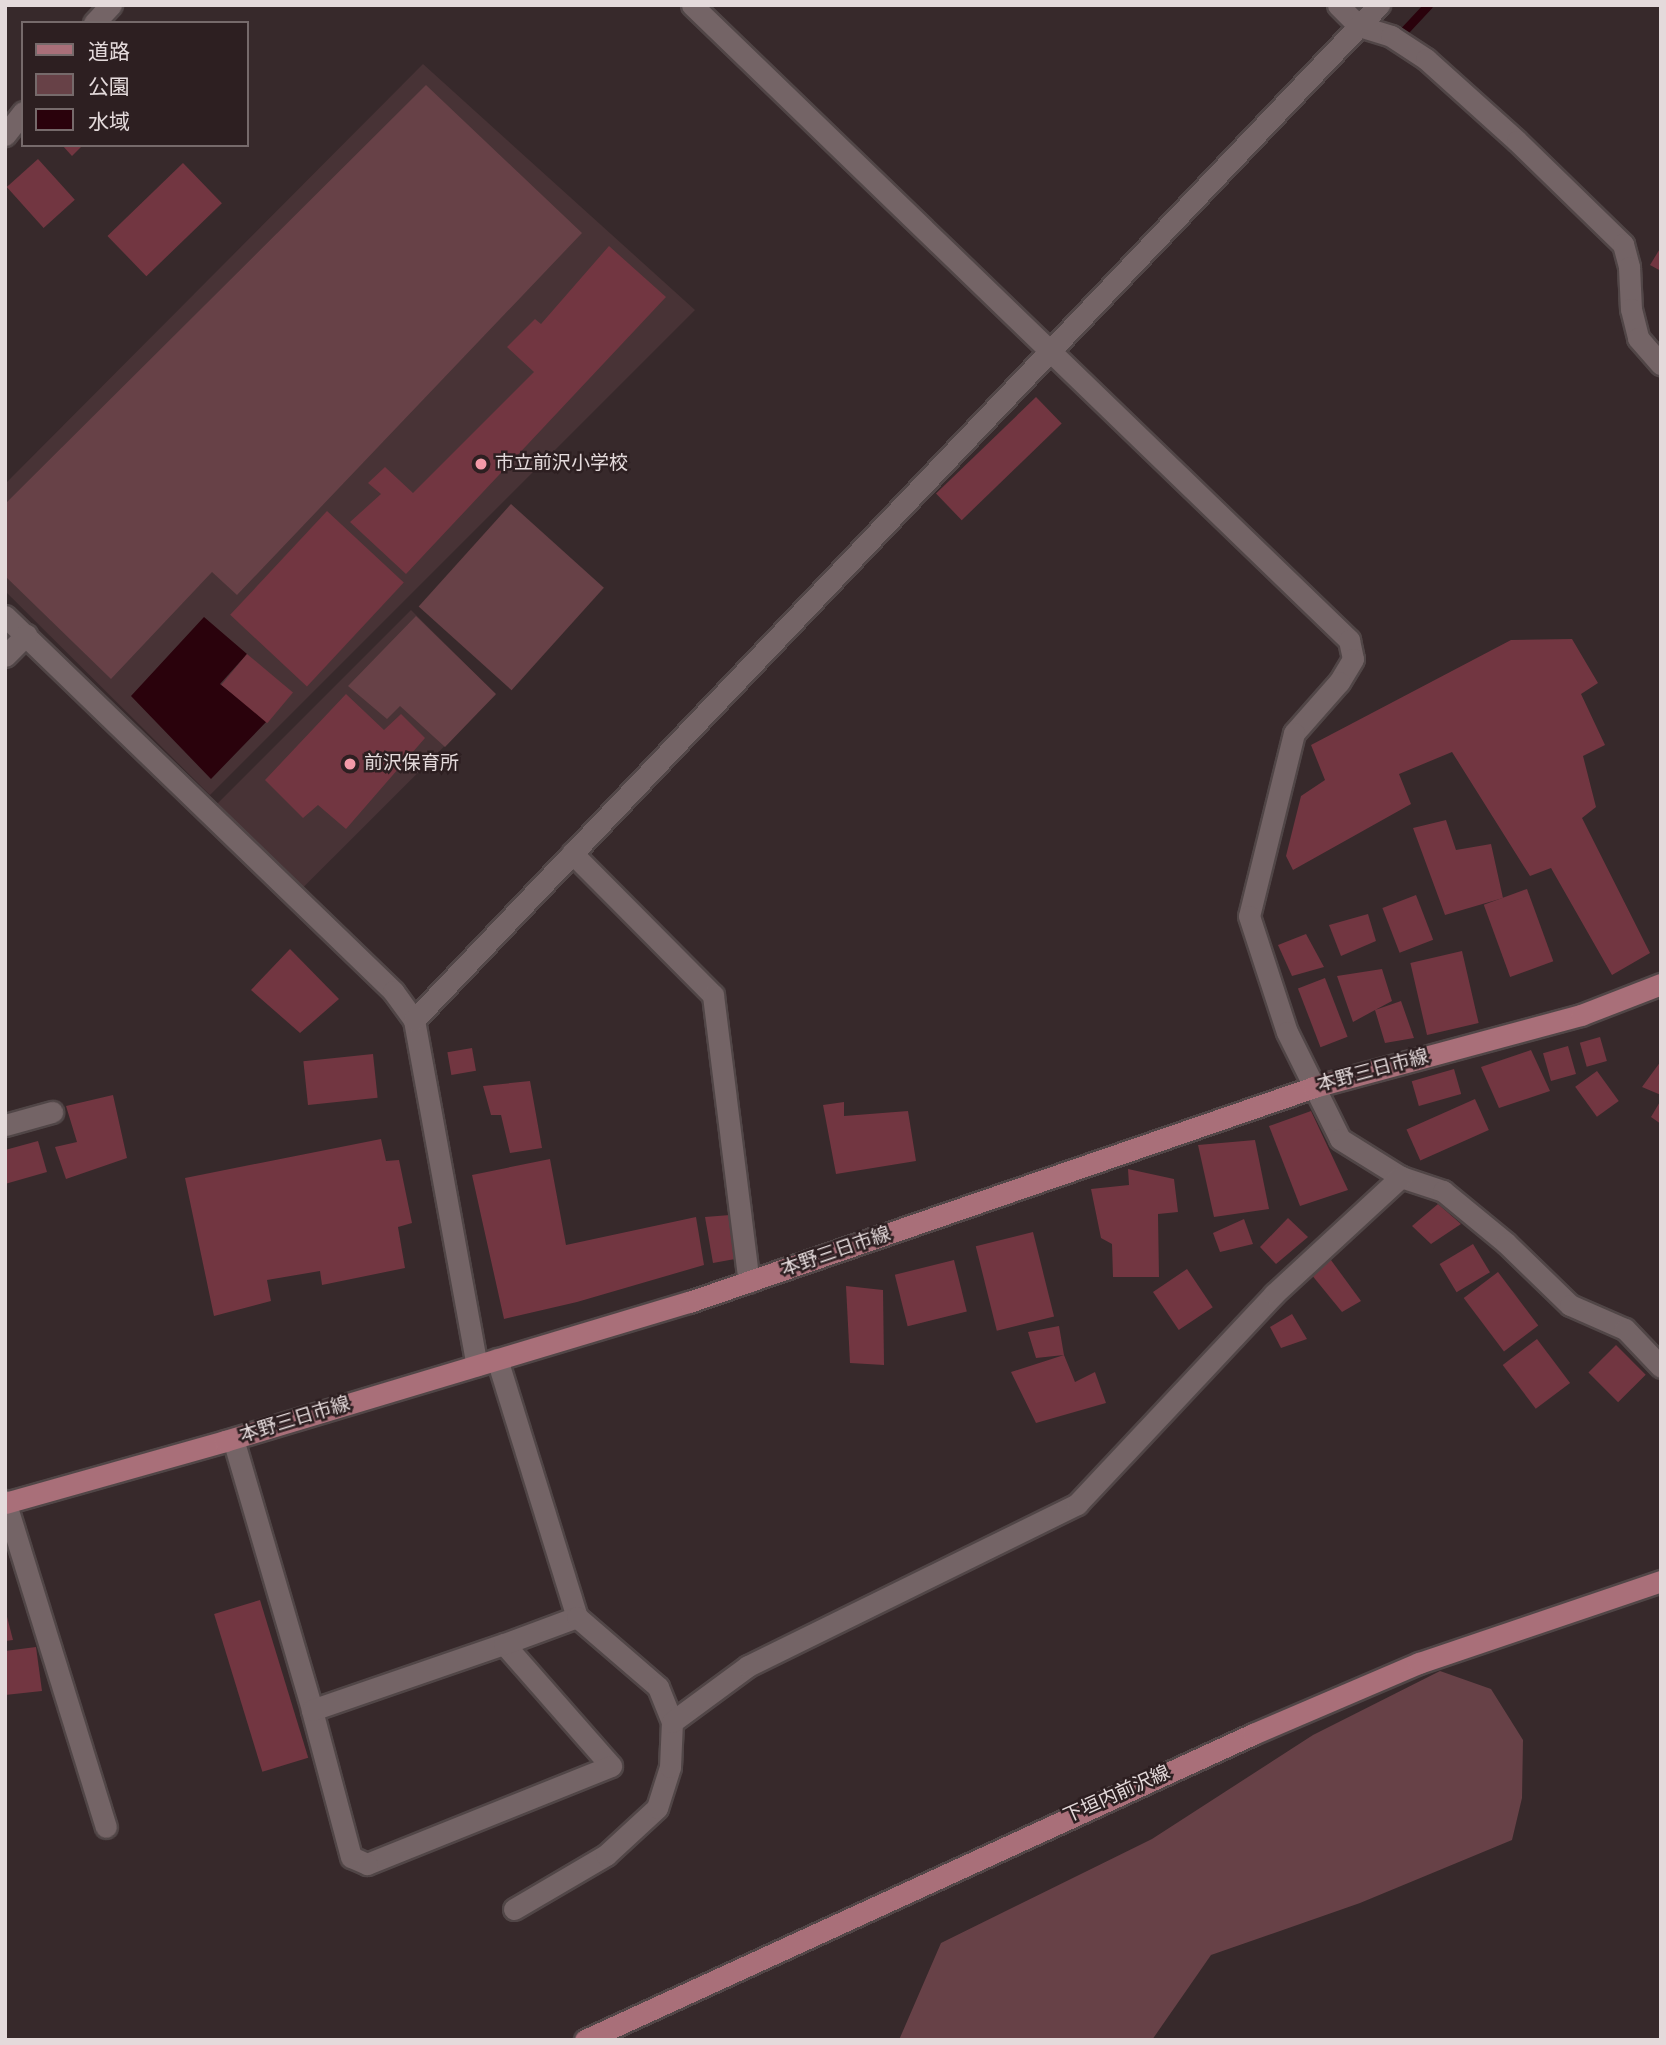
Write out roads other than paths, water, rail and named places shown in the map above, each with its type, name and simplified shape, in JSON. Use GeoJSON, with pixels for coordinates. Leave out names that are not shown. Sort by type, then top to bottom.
{"type":"FeatureCollection","features":[{"type":"Feature","properties":{"kind":"main road","name":"本野三日市線"},"geometry":{"type":"LineString","coordinates":[[6,1502],[233,1439],[749,1282],[1314,1087],[1581,1015],[1661,984]]}},
{"type":"Feature","properties":{"kind":"main road","name":"下垣内前沢線"},"geometry":{"type":"LineString","coordinates":[[598,2038],[1279,1723],[1419,1664],[1661,1581]]}},
{"type":"Feature","properties":{"kind":"street"},"geometry":{"type":"LineString","coordinates":[[96,21],[111,5]]}},
{"type":"Feature","properties":{"kind":"street"},"geometry":{"type":"LineString","coordinates":[[692,5],[1349,640],[1353,659],[1339,682],[1294,733],[1248,916],[1287,1032],[1340,1139],[1401,1177],[1443,1191],[1506,1243],[1570,1305],[1625,1329],[1661,1367]]}},
{"type":"Feature","properties":{"kind":"street"},"geometry":{"type":"LineString","coordinates":[[1338,5],[1359,26],[1391,36],[1426,59],[1517,141],[1623,244],[1629,267],[1631,309],[1638,338],[1661,364]]}},
{"type":"Feature","properties":{"kind":"street"},"geometry":{"type":"LineString","coordinates":[[414,1020],[1379,5]]}},
{"type":"Feature","properties":{"kind":"street"},"geometry":{"type":"LineString","coordinates":[[5,135],[21,115]]}},
{"type":"Feature","properties":{"kind":"street"},"geometry":{"type":"LineString","coordinates":[[5,616],[393,991],[414,1020],[487,1362],[578,1617],[657,1687],[672,1722],[670,1767],[657,1808],[606,1855],[514,1909]]}},
{"type":"Feature","properties":{"kind":"street"},"geometry":{"type":"LineString","coordinates":[[5,656],[26,635]]}},
{"type":"Feature","properties":{"kind":"street"},"geometry":{"type":"LineString","coordinates":[[572,853],[713,995],[749,1282]]}},
{"type":"Feature","properties":{"kind":"street"},"geometry":{"type":"LineString","coordinates":[[5,1125],[52,1112]]}},
{"type":"Feature","properties":{"kind":"street"},"geometry":{"type":"LineString","coordinates":[[672,1722],[748,1666],[1077,1504],[1274,1294],[1401,1177]]}},
{"type":"Feature","properties":{"kind":"street"},"geometry":{"type":"LineString","coordinates":[[233,1439],[313,1710],[351,1857],[367,1864],[611,1766],[504,1644]]}},
{"type":"Feature","properties":{"kind":"street"},"geometry":{"type":"LineString","coordinates":[[6,1502],[106,1828]]}},
{"type":"Feature","properties":{"kind":"street"},"geometry":{"type":"LineString","coordinates":[[313,1710],[578,1617]]}},
{"type":"Feature","properties":{"kind":"water"},"geometry":{"type":"Polygon","coordinates":[[[204,617],[247,654],[220,684],[267,721],[211,779],[131,696],[204,617]]]}},
{"type":"Feature","properties":{"kind":"waterway"},"geometry":{"type":"LineString","coordinates":[[1394,30],[1402,33],[1428,5]]}},
{"type":"Feature","properties":{"kind":"place","name":"市立前沢小学校"},"geometry":{"type":"Point","coordinates":[481,464]}},
{"type":"Feature","properties":{"kind":"place","name":"前沢保育所"},"geometry":{"type":"Point","coordinates":[350,764]}}]}
